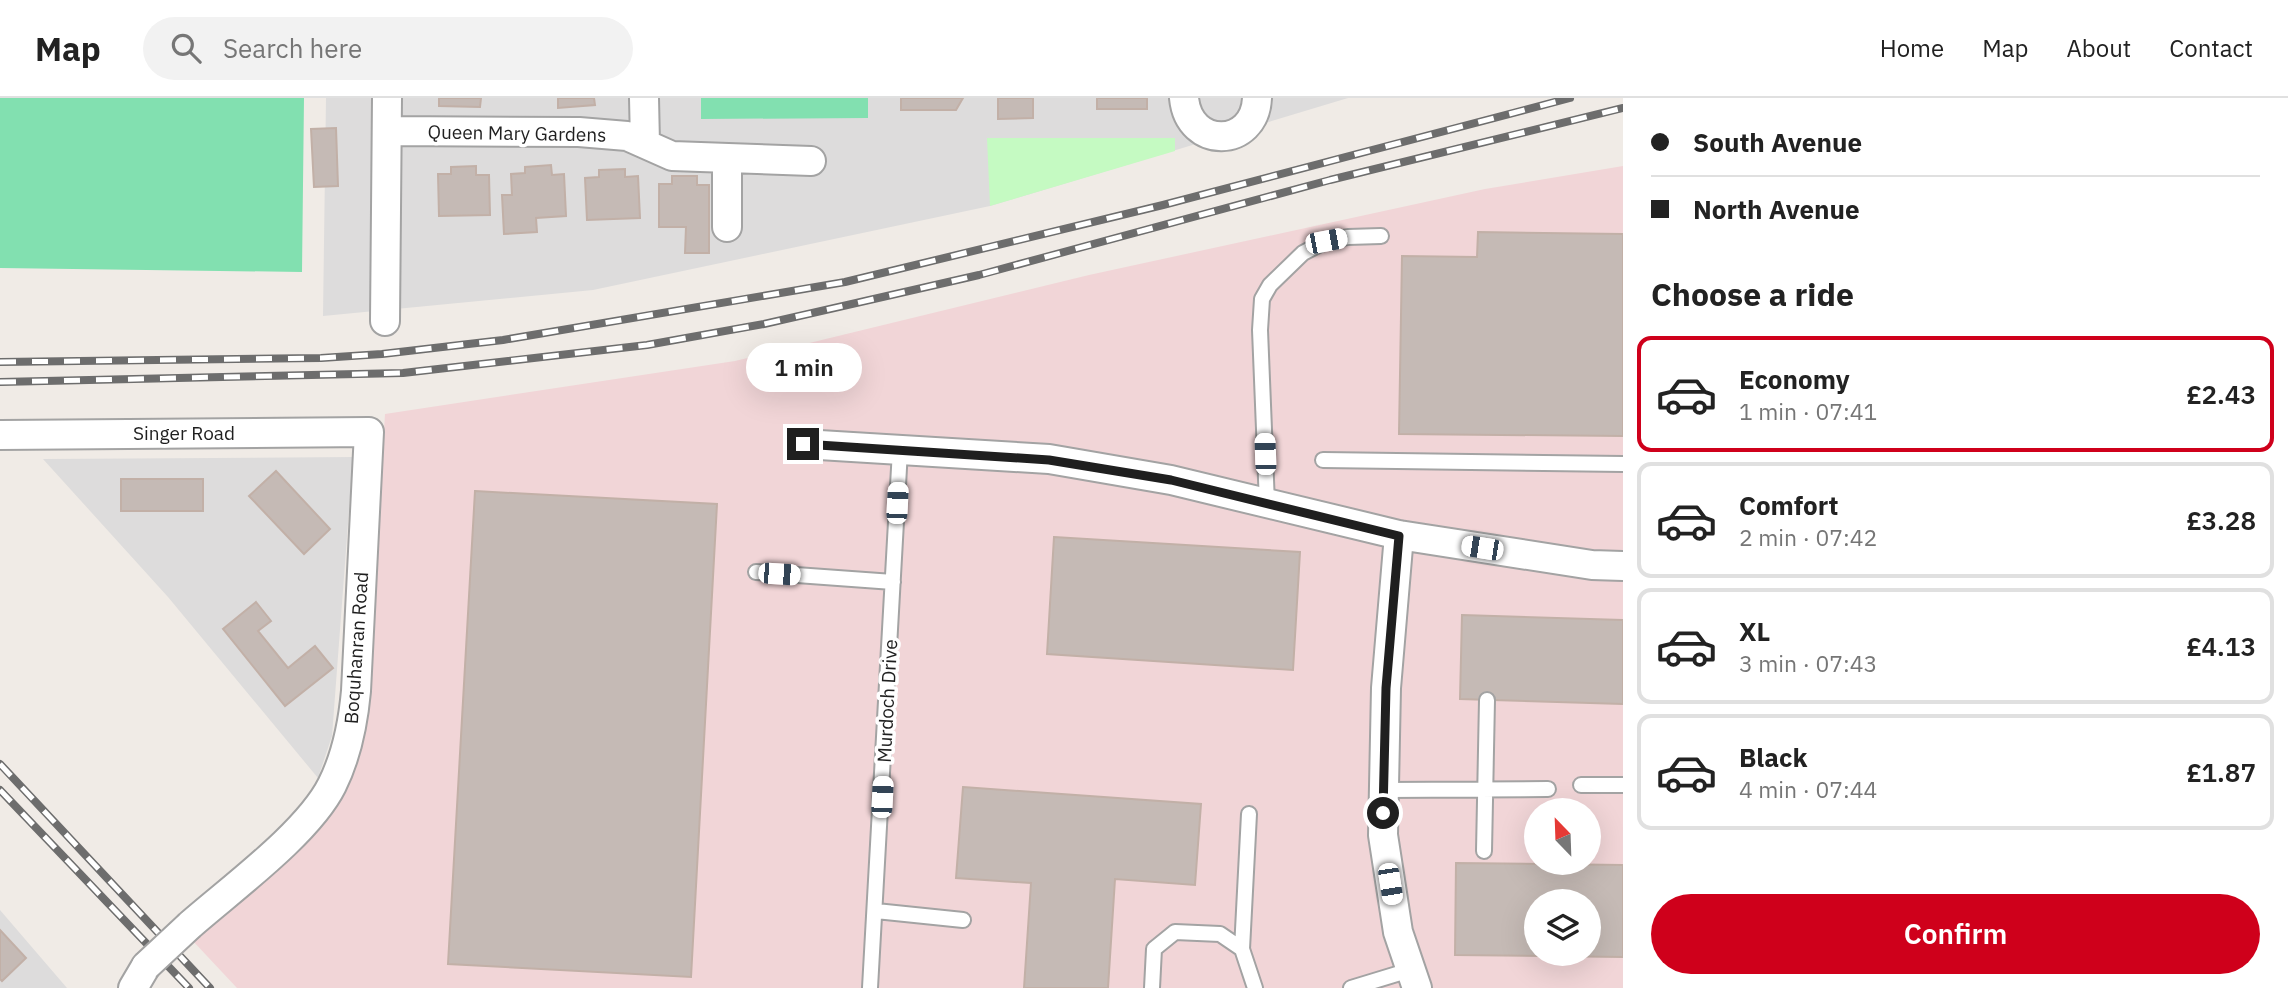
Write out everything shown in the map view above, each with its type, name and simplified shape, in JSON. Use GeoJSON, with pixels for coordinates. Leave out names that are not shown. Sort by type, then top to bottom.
{"type":"FeatureCollection","features":[{"type":"Feature","properties":{"kind":"street"},"geometry":{"type":"LineString","coordinates":[[385,321],[387,98]]}},
{"type":"Feature","properties":{"kind":"street"},"geometry":{"type":"LineString","coordinates":[[644,98],[645,144]]}},
{"type":"Feature","properties":{"kind":"street"},"geometry":{"type":"LineString","coordinates":[[1184,98],[1186,112],[1192,124],[1204,133],[1218,137],[1240,131],[1252,118],[1257,98]]}},
{"type":"Feature","properties":{"kind":"street","name":"Queen Mary Gardens"},"geometry":{"type":"LineString","coordinates":[[387,131],[579,132],[627,136],[672,156],[811,161]]}},
{"type":"Feature","properties":{"kind":"street"},"geometry":{"type":"LineString","coordinates":[[727,159],[727,227]]}},
{"type":"Feature","properties":{"kind":"street","name":"Singer Road"},"geometry":{"type":"LineString","coordinates":[[0,435],[369,432]]}},
{"type":"Feature","properties":{"kind":"street","name":"Boquhanran Road"},"geometry":{"type":"LineString","coordinates":[[139,977],[190,925],[311,816],[331,787],[345,755],[353,723],[356,691],[369,432]]}},
{"type":"Feature","properties":{"kind":"street"},"geometry":{"type":"LineString","coordinates":[[803,444],[1049,460],[1171,480],[1399,536],[1592,565],[1623,566]]}},
{"type":"Feature","properties":{"kind":"street"},"geometry":{"type":"LineString","coordinates":[[1399,536],[1386,688],[1383,835],[1398,932],[1413,979]]}},
{"type":"Feature","properties":{"kind":"lane"},"geometry":{"type":"LineString","coordinates":[[1267,504],[1260,330],[1262,299],[1270,285],[1303,253],[1326,241],[1381,236]]}},
{"type":"Feature","properties":{"kind":"lane","name":"Murdoch Drive"},"geometry":{"type":"LineString","coordinates":[[870,988],[900,450]]}},
{"type":"Feature","properties":{"kind":"lane"},"geometry":{"type":"LineString","coordinates":[[1323,460],[1623,464]]}},
{"type":"Feature","properties":{"kind":"lane"},"geometry":{"type":"LineString","coordinates":[[756,572],[893,582]]}},
{"type":"Feature","properties":{"kind":"lane"},"geometry":{"type":"LineString","coordinates":[[1484,851],[1487,700]]}},
{"type":"Feature","properties":{"kind":"lane"},"geometry":{"type":"LineString","coordinates":[[1581,785],[1623,785]]}},
{"type":"Feature","properties":{"kind":"lane"},"geometry":{"type":"LineString","coordinates":[[1384,790],[1548,789]]}},
{"type":"Feature","properties":{"kind":"lane"},"geometry":{"type":"LineString","coordinates":[[1249,814],[1242,949],[1255,988]]}},
{"type":"Feature","properties":{"kind":"lane"},"geometry":{"type":"LineString","coordinates":[[876,911],[963,920]]}},
{"type":"Feature","properties":{"kind":"lane"},"geometry":{"type":"LineString","coordinates":[[1152,988],[1154,950],[1175,932],[1220,934],[1242,949]]}},
{"type":"Feature","properties":{"kind":"lane"},"geometry":{"type":"LineString","coordinates":[[1351,988],[1413,979]]}},
{"type":"Feature","properties":{"kind":"shaded area"},"geometry":{"type":"Polygon","coordinates":[[[326,98],[1348,98],[990,206],[593,290],[323,316],[326,98]]]}},
{"type":"Feature","properties":{"kind":"shaded area"},"geometry":{"type":"Polygon","coordinates":[[[1623,166],[1623,988],[237,988],[192,940],[309,832],[368,698],[385,414],[735,361],[1089,275],[1485,189],[1623,166]]]}},
{"type":"Feature","properties":{"kind":"shaded area"},"geometry":{"type":"Polygon","coordinates":[[[353,457],[332,736],[318,778],[168,597],[43,459],[353,457]]]}},
{"type":"Feature","properties":{"kind":"shaded area"},"geometry":{"type":"Polygon","coordinates":[[[0,910],[67,988],[0,988],[0,910]]]}},
{"type":"Feature","properties":{"kind":"green space"},"geometry":{"type":"Polygon","coordinates":[[[0,98],[304,98],[302,272],[0,268],[0,98]]]}},
{"type":"Feature","properties":{"kind":"green space"},"geometry":{"type":"Polygon","coordinates":[[[701,98],[868,98],[868,118],[701,119],[701,98]]]}},
{"type":"Feature","properties":{"kind":"green space"},"geometry":{"type":"Polygon","coordinates":[[[987,138],[1175,138],[1175,151],[990,206],[987,138]]]}},
{"type":"Feature","properties":{"kind":"building"},"geometry":{"type":"Polygon","coordinates":[[[439,98],[481,98],[480,107],[439,106],[439,98]]]}},
{"type":"Feature","properties":{"kind":"building"},"geometry":{"type":"Polygon","coordinates":[[[558,98],[594,98],[595,105],[558,108],[558,98]]]}},
{"type":"Feature","properties":{"kind":"building"},"geometry":{"type":"Polygon","coordinates":[[[901,98],[963,98],[956,110],[901,110],[901,98]]]}},
{"type":"Feature","properties":{"kind":"building"},"geometry":{"type":"Polygon","coordinates":[[[998,98],[1033,98],[1033,118],[998,119],[998,98]]]}},
{"type":"Feature","properties":{"kind":"building"},"geometry":{"type":"Polygon","coordinates":[[[1097,98],[1147,98],[1147,109],[1097,109],[1097,98]]]}},
{"type":"Feature","properties":{"kind":"building"},"geometry":{"type":"Polygon","coordinates":[[[336,128],[338,186],[314,187],[311,129],[336,128]]]}},
{"type":"Feature","properties":{"kind":"building"},"geometry":{"type":"Polygon","coordinates":[[[551,165],[552,175],[564,174],[566,216],[536,218],[537,232],[504,234],[502,195],[512,195],[511,174],[525,173],[525,167],[551,165]]]}},
{"type":"Feature","properties":{"kind":"building"},"geometry":{"type":"Polygon","coordinates":[[[476,166],[476,175],[489,175],[490,215],[439,216],[438,174],[451,174],[451,167],[476,166]]]}},
{"type":"Feature","properties":{"kind":"building"},"geometry":{"type":"Polygon","coordinates":[[[625,169],[625,177],[638,176],[640,218],[587,220],[585,178],[599,177],[599,170],[625,169]]]}},
{"type":"Feature","properties":{"kind":"building"},"geometry":{"type":"Polygon","coordinates":[[[672,176],[697,176],[697,185],[709,185],[709,253],[685,253],[686,227],[659,227],[659,184],[672,184],[672,176]]]}},
{"type":"Feature","properties":{"kind":"building"},"geometry":{"type":"Polygon","coordinates":[[[1478,232],[1623,234],[1623,436],[1399,434],[1402,256],[1477,257],[1478,232]]]}},
{"type":"Feature","properties":{"kind":"building"},"geometry":{"type":"Polygon","coordinates":[[[276,471],[330,529],[304,554],[249,496],[276,471]]]}},
{"type":"Feature","properties":{"kind":"building"},"geometry":{"type":"Polygon","coordinates":[[[121,479],[203,479],[203,511],[121,511],[121,479]]]}},
{"type":"Feature","properties":{"kind":"building"},"geometry":{"type":"Polygon","coordinates":[[[475,491],[717,504],[691,977],[448,964],[475,491]]]}},
{"type":"Feature","properties":{"kind":"building"},"geometry":{"type":"Polygon","coordinates":[[[1054,537],[1300,552],[1293,670],[1047,654],[1054,537]]]}},
{"type":"Feature","properties":{"kind":"building"},"geometry":{"type":"Polygon","coordinates":[[[256,602],[271,621],[258,631],[288,668],[315,646],[333,668],[285,706],[223,629],[256,602]]]}},
{"type":"Feature","properties":{"kind":"building"},"geometry":{"type":"Polygon","coordinates":[[[1462,615],[1623,620],[1623,704],[1460,699],[1462,615]]]}},
{"type":"Feature","properties":{"kind":"building"},"geometry":{"type":"Polygon","coordinates":[[[963,787],[1201,804],[1195,885],[1115,879],[1108,988],[1024,988],[1031,883],[956,878],[963,787]]]}},
{"type":"Feature","properties":{"kind":"building"},"geometry":{"type":"Polygon","coordinates":[[[1456,863],[1524,864],[1524,875],[1601,875],[1601,865],[1623,865],[1623,957],[1601,957],[1601,889],[1524,889],[1524,956],[1455,955],[1456,863]]]}},
{"type":"Feature","properties":{"kind":"building"},"geometry":{"type":"Polygon","coordinates":[[[0,930],[26,958],[2,981],[0,979],[0,930]]]}},
{"type":"Feature","properties":{"kind":"railway"},"geometry":{"type":"LineString","coordinates":[[0,362],[321,358],[503,340],[845,282],[1163,205],[1570,98]]}},
{"type":"Feature","properties":{"kind":"railway"},"geometry":{"type":"LineString","coordinates":[[0,382],[403,373],[647,345],[764,324],[979,275],[1330,180],[1623,108]]}},
{"type":"Feature","properties":{"kind":"railway"},"geometry":{"type":"LineString","coordinates":[[0,764],[210,988]]}},
{"type":"Feature","properties":{"kind":"railway"},"geometry":{"type":"LineString","coordinates":[[0,790],[189,988]]}},
{"type":"Feature","properties":{"kind":"route"},"geometry":{"type":"LineString","coordinates":[[803,444],[1049,460],[1171,480],[1399,536],[1386,688],[1383,813]]}}]}
